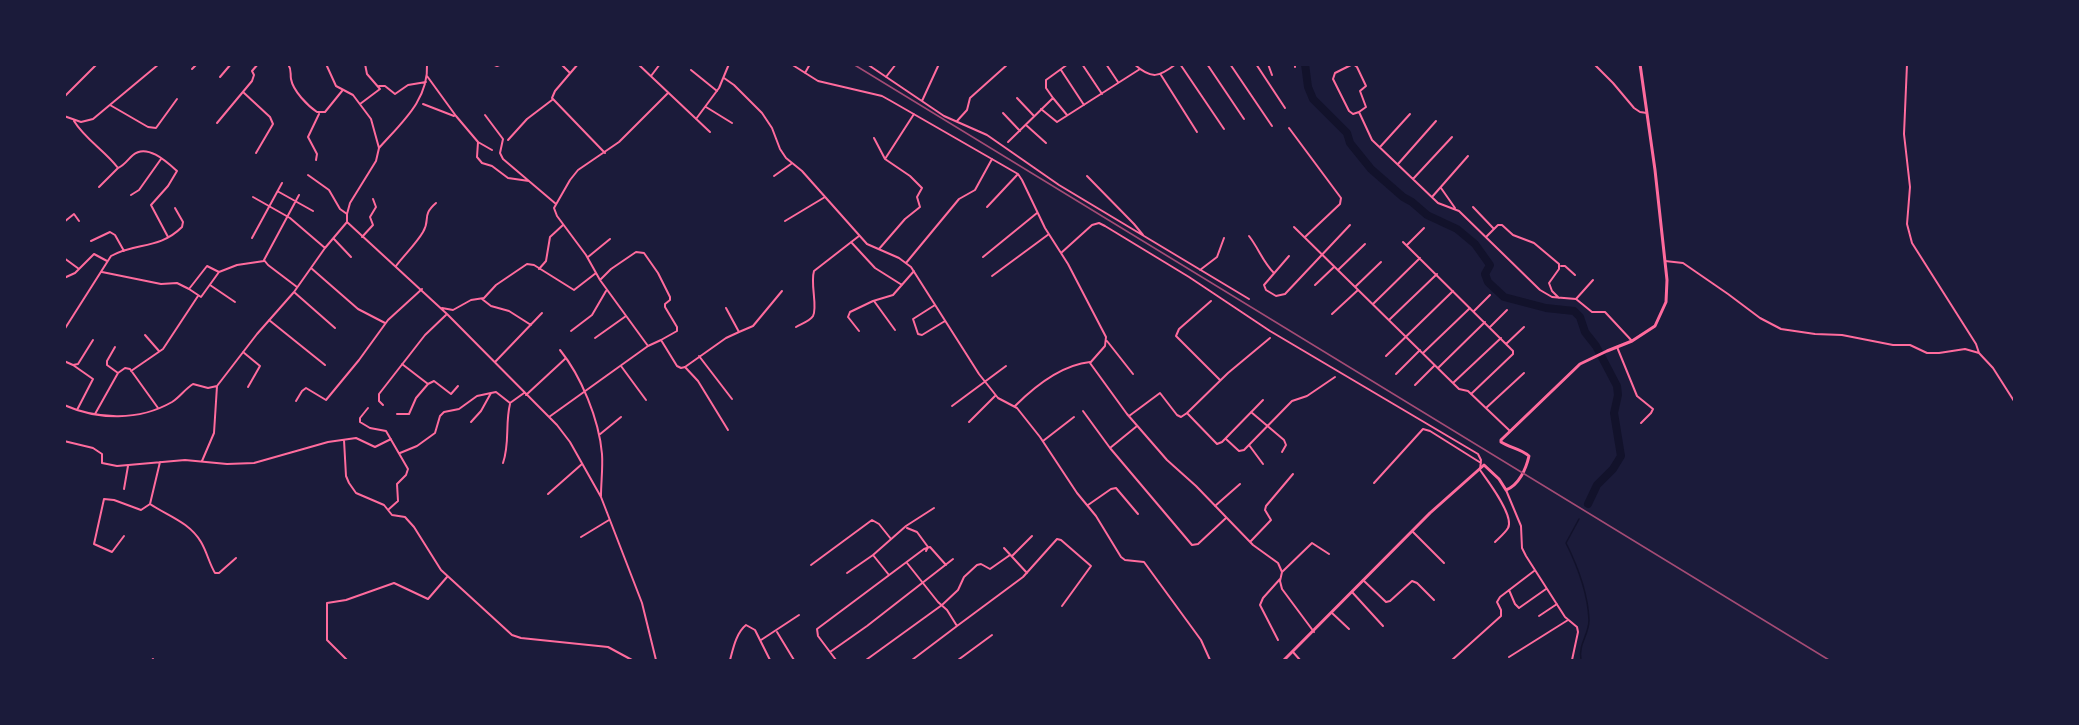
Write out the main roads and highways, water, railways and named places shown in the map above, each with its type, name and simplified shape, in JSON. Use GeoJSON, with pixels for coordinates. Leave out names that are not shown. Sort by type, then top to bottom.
{"type":"FeatureCollection","features":[{"type":"Feature","properties":{"kind":"waterway"},"geometry":{"type":"LineString","coordinates":[[1305,64],[1308,87],[1313,99],[1347,133],[1350,143],[1371,169],[1427,215],[1457,229],[1475,244],[1490,265],[1485,274],[1488,282],[1504,297],[1546,308],[1574,311],[1580,317],[1585,332],[1596,346],[1617,386],[1618,395],[1614,413],[1621,456],[1613,469],[1597,485],[1588,504]]}},
{"type":"Feature","properties":{"kind":"waterway"},"geometry":{"type":"LineString","coordinates":[[1579,519],[1566,543],[1587,601],[1589,625],[1581,649],[1581,660]]}},
{"type":"Feature","properties":{"kind":"railway"},"geometry":{"type":"LineString","coordinates":[[853,64],[1829,660]]}}]}
